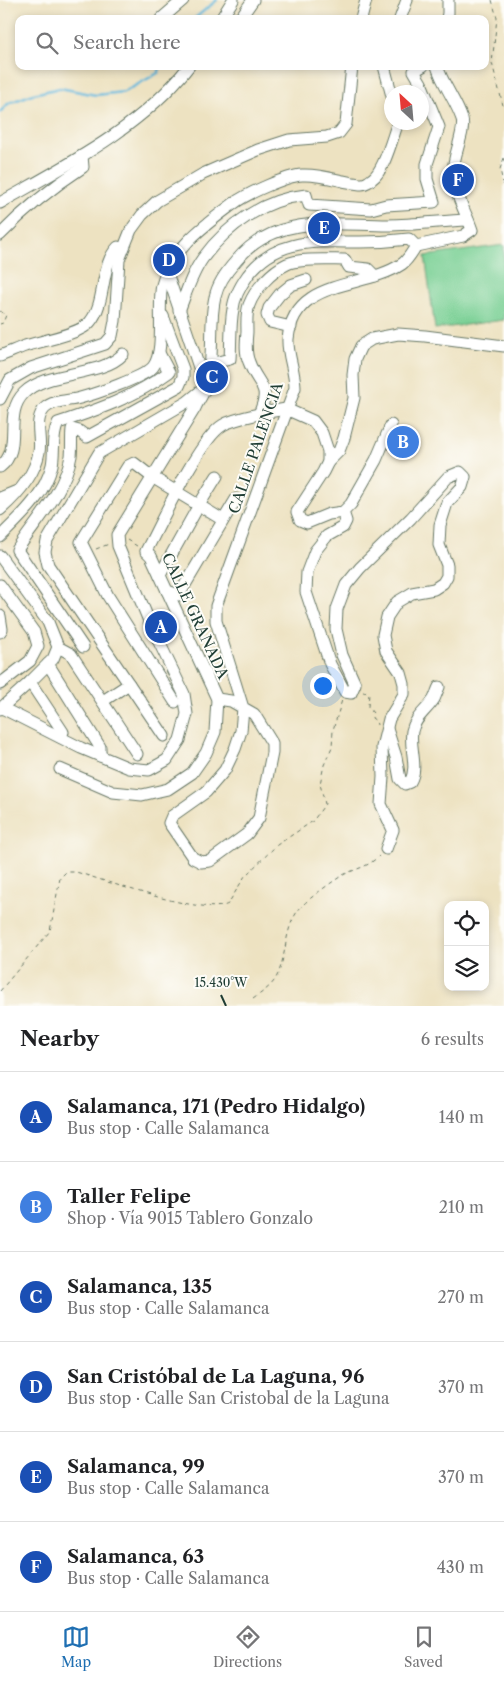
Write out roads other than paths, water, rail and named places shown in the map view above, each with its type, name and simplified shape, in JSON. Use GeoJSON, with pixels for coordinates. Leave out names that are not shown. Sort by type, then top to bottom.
{"type":"FeatureCollection","features":[{"type":"Feature","properties":{"kind":"street"},"geometry":{"type":"LineString","coordinates":[[166,15],[183,0]]}},
{"type":"Feature","properties":{"kind":"street"},"geometry":{"type":"LineString","coordinates":[[224,15],[233,0]]}},
{"type":"Feature","properties":{"kind":"street"},"geometry":{"type":"LineString","coordinates":[[242,15],[253,0]]}},
{"type":"Feature","properties":{"kind":"street"},"geometry":{"type":"LineString","coordinates":[[362,15],[366,0]]}},
{"type":"Feature","properties":{"kind":"street"},"geometry":{"type":"LineString","coordinates":[[401,15],[407,0]]}},
{"type":"Feature","properties":{"kind":"street"},"geometry":{"type":"LineString","coordinates":[[448,0],[448,15]]}},
{"type":"Feature","properties":{"kind":"street"},"geometry":{"type":"LineString","coordinates":[[0,203],[82,156],[136,119],[170,87],[185,70]]}},
{"type":"Feature","properties":{"kind":"street"},"geometry":{"type":"LineString","coordinates":[[0,399],[10,380],[31,368],[105,344],[112,336],[115,321],[119,260],[131,230],[142,215],[157,201],[203,174],[258,150],[289,140],[327,137],[339,133],[346,124],[352,70]]}},
{"type":"Feature","properties":{"kind":"street"},"geometry":{"type":"LineString","coordinates":[[385,70],[389,85]]}},
{"type":"Feature","properties":{"kind":"street"},"geometry":{"type":"LineString","coordinates":[[179,311],[202,259],[232,226],[273,202],[289,197],[306,195],[309,205],[371,209],[386,205],[434,202],[427,179],[427,164],[439,126],[414,71],[416,70]]}},
{"type":"Feature","properties":{"kind":"street"},"geometry":{"type":"LineString","coordinates":[[306,280],[291,285],[280,294],[269,308],[267,315],[270,322],[290,328],[298,311],[311,298],[326,289],[375,276],[404,262],[416,246],[463,236],[472,230],[453,175],[462,120],[439,70]]}},
{"type":"Feature","properties":{"kind":"street"},"geometry":{"type":"LineString","coordinates":[[0,510],[21,489],[37,461],[40,450],[40,415],[45,408],[50,404],[81,398],[137,377],[154,366],[159,353],[162,286],[177,253],[194,235],[234,203],[272,184],[302,175],[362,184],[373,179],[379,172],[394,130]]}},
{"type":"Feature","properties":{"kind":"street"},"geometry":{"type":"LineString","coordinates":[[0,235],[48,190],[83,167],[82,156]]}},
{"type":"Feature","properties":{"kind":"street"},"geometry":{"type":"LineString","coordinates":[[58,647],[53,659],[1,708],[129,768],[150,770],[167,760],[180,740],[188,714],[184,694],[149,621],[118,546],[117,538],[206,387],[210,364],[215,296],[224,275],[238,258],[259,238],[280,230],[306,224],[391,225],[468,220]]}},
{"type":"Feature","properties":{"kind":"street"},"geometry":{"type":"LineString","coordinates":[[0,356],[81,329],[90,323],[97,309],[109,264],[116,250],[128,238]]}},
{"type":"Feature","properties":{"kind":"street"},"geometry":{"type":"LineString","coordinates":[[210,364],[230,359],[233,308],[242,284],[266,257],[279,249],[311,242],[409,240],[416,246]]}},
{"type":"Feature","properties":{"kind":"street"},"geometry":{"type":"LineString","coordinates":[[259,414],[266,392],[249,362],[246,349],[248,307],[256,292],[275,272],[289,263],[320,259],[344,260],[349,268],[368,269],[375,276]]}},
{"type":"Feature","properties":{"kind":"street"},"geometry":{"type":"LineString","coordinates":[[167,273],[206,387]]}},
{"type":"Feature","properties":{"kind":"street"},"geometry":{"type":"LineString","coordinates":[[83,646],[17,550],[57,491],[71,456],[72,429],[79,431],[87,437],[179,386],[184,377],[183,370],[161,312]]}},
{"type":"Feature","properties":{"kind":"street","name":"CALLE PALENCIA"},"geometry":{"type":"LineString","coordinates":[[243,708],[216,621],[216,606],[295,388],[295,375],[288,340],[290,328]]}},
{"type":"Feature","properties":{"kind":"street"},"geometry":{"type":"LineString","coordinates":[[391,426],[368,475],[351,504],[343,512],[328,514],[308,523],[300,520],[297,512],[328,462],[338,451],[344,438],[354,398],[353,375],[355,359],[361,346],[372,339],[398,334],[504,346]]}},
{"type":"Feature","properties":{"kind":"street"},"geometry":{"type":"LineString","coordinates":[[0,537],[34,501],[44,484],[52,464],[54,431],[58,423],[130,396],[158,380],[169,372],[159,353]]}},
{"type":"Feature","properties":{"kind":"street"},"geometry":{"type":"LineString","coordinates":[[0,467],[11,454],[13,413],[23,394],[35,385],[117,360],[123,354]]}},
{"type":"Feature","properties":{"kind":"street"},"geometry":{"type":"LineString","coordinates":[[164,736],[48,565],[45,552],[47,541],[99,453],[187,402],[206,387]]}},
{"type":"Feature","properties":{"kind":"street"},"geometry":{"type":"LineString","coordinates":[[286,409],[313,421],[322,432],[328,451],[328,462]]}},
{"type":"Feature","properties":{"kind":"street","name":"CALLE GRANADA"},"geometry":{"type":"LineString","coordinates":[[60,769],[113,792],[142,795],[168,789],[192,773],[206,754],[215,732],[217,699],[151,556],[146,551],[201,449],[213,432],[224,424],[286,409]]}},
{"type":"Feature","properties":{"kind":"street"},"geometry":{"type":"LineString","coordinates":[[175,702],[108,596],[81,542],[128,466],[134,463],[152,477],[223,520]]}},
{"type":"Feature","properties":{"kind":"street"},"geometry":{"type":"LineString","coordinates":[[343,512],[346,521],[343,527],[327,536],[315,551],[307,572],[306,592],[330,664],[345,692],[351,693],[355,684],[342,655],[336,629],[337,609],[346,585],[360,568],[412,518],[448,477],[460,472],[465,476],[462,487],[447,503],[440,525],[439,545],[447,565],[447,576],[434,589],[412,593],[397,602],[387,617],[383,635],[386,651],[401,673],[404,684],[404,694],[389,719],[382,747],[383,777],[381,804],[393,830],[386,849]]}},
{"type":"Feature","properties":{"kind":"street","name":"CALLE PALENCIA"},"geometry":{"type":"LineString","coordinates":[[160,576],[217,476]]}},
{"type":"Feature","properties":{"kind":"street"},"geometry":{"type":"LineString","coordinates":[[0,498],[21,489]]}},
{"type":"Feature","properties":{"kind":"street"},"geometry":{"type":"LineString","coordinates":[[167,591],[179,595],[236,499]]}},
{"type":"Feature","properties":{"kind":"street"},"geometry":{"type":"LineString","coordinates":[[0,556],[48,622],[58,647],[71,654],[137,754]]}},
{"type":"Feature","properties":{"kind":"street"},"geometry":{"type":"LineString","coordinates":[[0,585],[34,632],[38,646],[30,660],[0,684]]}},
{"type":"Feature","properties":{"kind":"street"},"geometry":{"type":"LineString","coordinates":[[0,616],[2,629],[0,632]]}},
{"type":"Feature","properties":{"kind":"street"},"geometry":{"type":"LineString","coordinates":[[48,664],[100,747],[100,756]]}},
{"type":"Feature","properties":{"kind":"street"},"geometry":{"type":"LineString","coordinates":[[30,682],[63,732],[60,737]]}},
{"type":"Feature","properties":{"kind":"street"},"geometry":{"type":"LineString","coordinates":[[103,701],[129,684]]}},
{"type":"Feature","properties":{"kind":"street"},"geometry":{"type":"LineString","coordinates":[[385,731],[396,757],[400,779],[405,784],[410,782],[414,758],[411,734],[414,722],[434,698],[438,688]]}},
{"type":"Feature","properties":{"kind":"street","name":"CALLE GRANADA"},"geometry":{"type":"LineString","coordinates":[[217,699],[231,702],[243,708]]}},
{"type":"Feature","properties":{"kind":"street"},"geometry":{"type":"LineString","coordinates":[[243,708],[254,714],[272,743],[272,753],[259,818],[248,834],[210,862],[201,862],[193,858],[169,823],[172,816],[206,792],[225,770],[235,750],[241,731],[243,708]]}},
{"type":"Feature","properties":{"kind":"waterway"},"geometry":{"type":"LineString","coordinates":[[199,15],[217,0]]}},
{"type":"Feature","properties":{"kind":"waterway"},"geometry":{"type":"LineString","coordinates":[[0,112],[9,103],[33,94],[60,88],[96,95],[124,92],[158,73],[159,70]]}},
{"type":"Feature","properties":{"kind":"place","name":"Salamanca, 63"},"geometry":{"type":"Point","coordinates":[458,180]}},
{"type":"Feature","properties":{"kind":"place","name":"Salamanca, 99"},"geometry":{"type":"Point","coordinates":[324,228]}},
{"type":"Feature","properties":{"kind":"place","name":"San Cristóbal de La Laguna, 96"},"geometry":{"type":"Point","coordinates":[169,260]}},
{"type":"Feature","properties":{"kind":"place","name":"Salamanca, 135"},"geometry":{"type":"Point","coordinates":[212,377]}},
{"type":"Feature","properties":{"kind":"place","name":"Taller Felipe"},"geometry":{"type":"Point","coordinates":[403,442]}},
{"type":"Feature","properties":{"kind":"place","name":"Salamanca, 171 (Pedro Hidalgo)"},"geometry":{"type":"Point","coordinates":[161,627]}}]}
